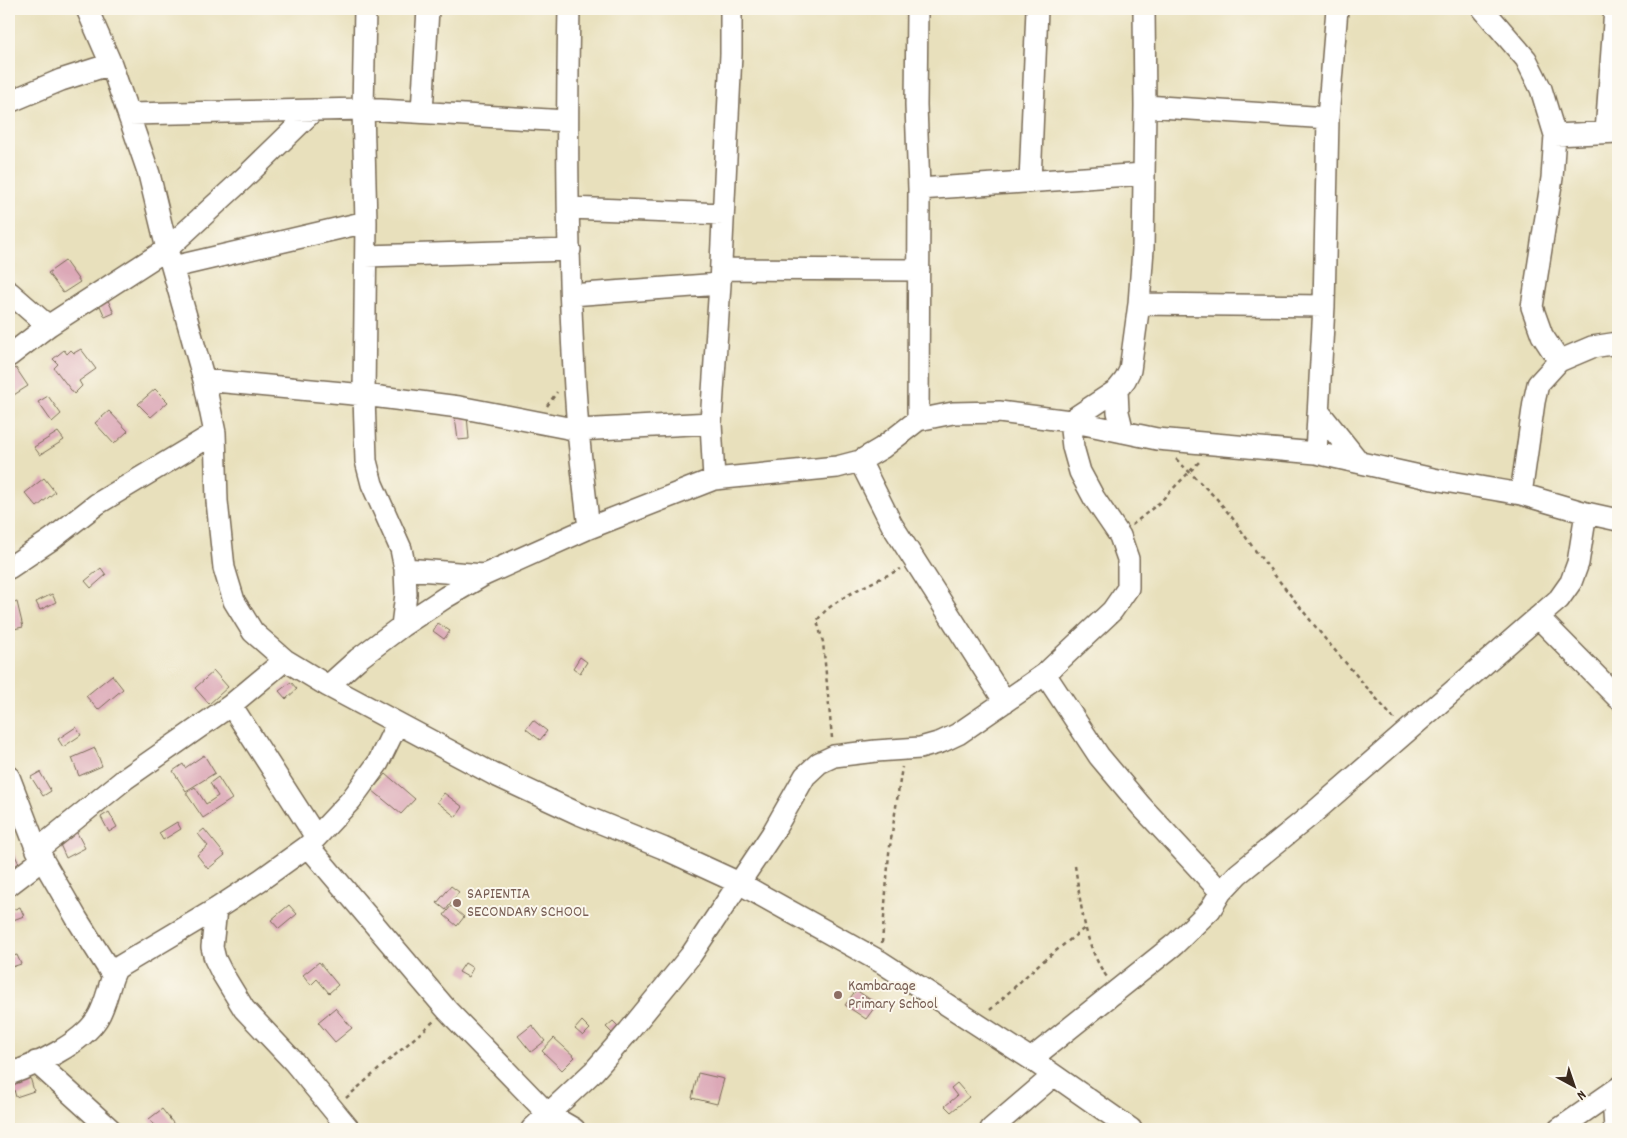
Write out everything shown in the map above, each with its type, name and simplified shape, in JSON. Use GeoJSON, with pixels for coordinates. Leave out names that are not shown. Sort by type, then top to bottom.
{"type":"FeatureCollection","features":[{"type":"Feature","properties":{"kind":"street"},"geometry":{"type":"LineString","coordinates":[[86,9],[111,64],[149,174],[204,380],[215,434],[217,501],[224,568],[234,601],[253,632],[285,660],[396,724],[493,774],[579,814],[663,848],[739,883],[881,962],[1030,1059],[1131,1129]]}},
{"type":"Feature","properties":{"kind":"street"},"geometry":{"type":"LineString","coordinates":[[365,9],[363,109],[366,222],[364,394],[366,461],[372,484],[401,549],[405,569],[406,594],[402,626]]}},
{"type":"Feature","properties":{"kind":"street"},"geometry":{"type":"LineString","coordinates":[[422,112],[428,9]]}},
{"type":"Feature","properties":{"kind":"street"},"geometry":{"type":"LineString","coordinates":[[569,9],[567,121],[570,295],[578,430],[588,528]]}},
{"type":"Feature","properties":{"kind":"street"},"geometry":{"type":"LineString","coordinates":[[714,479],[711,423],[721,276],[730,54],[730,9]]}},
{"type":"Feature","properties":{"kind":"street"},"geometry":{"type":"LineString","coordinates":[[917,9],[916,105],[920,189],[918,420]]}},
{"type":"Feature","properties":{"kind":"street"},"geometry":{"type":"LineString","coordinates":[[1030,182],[1037,9]]}},
{"type":"Feature","properties":{"kind":"street"},"geometry":{"type":"LineString","coordinates":[[1070,421],[1117,390],[1130,370],[1139,304],[1143,250],[1144,9]]}},
{"type":"Feature","properties":{"kind":"street"},"geometry":{"type":"LineString","coordinates":[[1316,453],[1324,306],[1328,118],[1338,9]]}},
{"type":"Feature","properties":{"kind":"street"},"geometry":{"type":"LineString","coordinates":[[1483,9],[1526,59],[1541,89],[1555,135],[1552,178],[1532,307],[1542,335],[1559,360]]}},
{"type":"Feature","properties":{"kind":"street"},"geometry":{"type":"LineString","coordinates":[[1555,135],[1612,132],[1615,9]]}},
{"type":"Feature","properties":{"kind":"street"},"geometry":{"type":"LineString","coordinates":[[9,102],[61,80],[111,64]]}},
{"type":"Feature","properties":{"kind":"street"},"geometry":{"type":"LineString","coordinates":[[1145,106],[1328,118]]}},
{"type":"Feature","properties":{"kind":"street"},"geometry":{"type":"LineString","coordinates":[[129,114],[363,109],[567,121]]}},
{"type":"Feature","properties":{"kind":"street"},"geometry":{"type":"LineString","coordinates":[[9,356],[48,326],[170,258],[244,179],[314,110]]}},
{"type":"Feature","properties":{"kind":"street"},"geometry":{"type":"LineString","coordinates":[[920,189],[1144,174]]}},
{"type":"Feature","properties":{"kind":"street"},"geometry":{"type":"LineString","coordinates":[[569,208],[723,214]]}},
{"type":"Feature","properties":{"kind":"street"},"geometry":{"type":"LineString","coordinates":[[170,258],[366,222]]}},
{"type":"Feature","properties":{"kind":"street"},"geometry":{"type":"LineString","coordinates":[[366,256],[570,250]]}},
{"type":"Feature","properties":{"kind":"street"},"geometry":{"type":"LineString","coordinates":[[570,295],[721,276],[919,270]]}},
{"type":"Feature","properties":{"kind":"street"},"geometry":{"type":"LineString","coordinates":[[9,292],[48,326]]}},
{"type":"Feature","properties":{"kind":"street"},"geometry":{"type":"LineString","coordinates":[[1139,304],[1324,306]]}},
{"type":"Feature","properties":{"kind":"street"},"geometry":{"type":"LineString","coordinates":[[1521,494],[1538,384],[1559,360],[1592,348],[1618,343]]}},
{"type":"Feature","properties":{"kind":"street"},"geometry":{"type":"LineString","coordinates":[[204,380],[364,394],[458,407],[578,430],[711,423]]}},
{"type":"Feature","properties":{"kind":"street"},"geometry":{"type":"LineString","coordinates":[[1117,390],[1118,412],[1123,432]]}},
{"type":"Feature","properties":{"kind":"street"},"geometry":{"type":"LineString","coordinates":[[328,686],[358,659],[402,626],[446,597],[484,575],[588,528],[714,479],[837,468],[860,461],[882,448],[918,420],[953,413],[999,412],[1070,421],[1157,439],[1316,453],[1433,479],[1521,494],[1586,513],[1618,520]]}},
{"type":"Feature","properties":{"kind":"street"},"geometry":{"type":"LineString","coordinates":[[1319,412],[1360,462]]}},
{"type":"Feature","properties":{"kind":"street"},"geometry":{"type":"LineString","coordinates":[[532,1129],[594,1072],[691,955],[772,834],[805,776],[819,763],[834,756],[920,748],[941,742],[958,734],[1045,674],[1112,611],[1128,588],[1128,559],[1120,536],[1094,498],[1080,472],[1073,447],[1070,421]]}},
{"type":"Feature","properties":{"kind":"street"},"geometry":{"type":"LineString","coordinates":[[9,568],[52,539],[97,504],[215,434]]}},
{"type":"Feature","properties":{"kind":"street"},"geometry":{"type":"LineString","coordinates":[[860,461],[892,525],[1005,702]]}},
{"type":"Feature","properties":{"kind":"street"},"geometry":{"type":"LineString","coordinates":[[1030,1059],[1196,926],[1210,910],[1220,892],[1238,874],[1312,814],[1559,599],[1571,582],[1578,563],[1586,513]]}},
{"type":"Feature","properties":{"kind":"street"},"geometry":{"type":"LineString","coordinates":[[405,569],[484,575]]}},
{"type":"Feature","properties":{"kind":"street"},"geometry":{"type":"LineString","coordinates":[[1538,617],[1618,698]]}},
{"type":"Feature","properties":{"kind":"street"},"geometry":{"type":"LineString","coordinates":[[9,885],[125,779],[231,705],[285,660]]}},
{"type":"Feature","properties":{"kind":"street"},"geometry":{"type":"LineString","coordinates":[[1045,674],[1099,756],[1141,806],[1220,892]]}},
{"type":"Feature","properties":{"kind":"street"},"geometry":{"type":"LineString","coordinates":[[231,705],[312,841],[446,1010],[548,1114],[574,1129]]}},
{"type":"Feature","properties":{"kind":"street"},"geometry":{"type":"LineString","coordinates":[[9,1074],[70,1045],[91,1027],[98,1017],[116,969],[262,880],[312,841],[351,800],[378,763],[396,724]]}},
{"type":"Feature","properties":{"kind":"street"},"geometry":{"type":"LineString","coordinates":[[9,777],[40,855],[113,976]]}},
{"type":"Feature","properties":{"kind":"street"},"geometry":{"type":"LineString","coordinates":[[216,909],[212,947],[215,958],[244,1010],[281,1047],[349,1129]]}},
{"type":"Feature","properties":{"kind":"street"},"geometry":{"type":"LineString","coordinates":[[36,1062],[110,1129]]}},
{"type":"Feature","properties":{"kind":"street"},"geometry":{"type":"LineString","coordinates":[[991,1129],[1053,1076]]}},
{"type":"Feature","properties":{"kind":"street"},"geometry":{"type":"LineString","coordinates":[[1559,1129],[1617,1089]]}},
{"type":"Feature","properties":{"kind":"street"},"geometry":{"type":"LineString","coordinates":[[1615,1129],[1614,1113],[1617,1089]]}},
{"type":"Feature","properties":{"kind":"path"},"geometry":{"type":"LineString","coordinates":[[533,421],[550,403],[558,390]]}},
{"type":"Feature","properties":{"kind":"path"},"geometry":{"type":"LineString","coordinates":[[1157,439],[1189,474],[1218,499],[1254,550],[1326,640],[1406,733]]}},
{"type":"Feature","properties":{"kind":"path"},"geometry":{"type":"LineString","coordinates":[[1120,536],[1159,503],[1189,474],[1215,444]]}},
{"type":"Feature","properties":{"kind":"path"},"geometry":{"type":"LineString","coordinates":[[834,756],[823,642],[817,621],[830,607],[851,594],[915,562]]}},
{"type":"Feature","properties":{"kind":"path"},"geometry":{"type":"LineString","coordinates":[[881,962],[889,853],[905,749]]}},
{"type":"Feature","properties":{"kind":"path"},"geometry":{"type":"LineString","coordinates":[[1074,866],[1090,946],[1099,966],[1119,989]]}},
{"type":"Feature","properties":{"kind":"path"},"geometry":{"type":"LineString","coordinates":[[976,1023],[1038,965],[1086,927]]}},
{"type":"Feature","properties":{"kind":"path"},"geometry":{"type":"LineString","coordinates":[[333,1109],[446,1010]]}},
{"type":"Feature","properties":{"kind":"building"},"geometry":{"type":"Polygon","coordinates":[[[65,261],[80,282],[63,293],[48,273],[65,261]]]}},
{"type":"Feature","properties":{"kind":"building"},"geometry":{"type":"Polygon","coordinates":[[[105,294],[114,313],[105,317],[96,297],[105,294]]]}},
{"type":"Feature","properties":{"kind":"building"},"geometry":{"type":"Polygon","coordinates":[[[81,349],[96,369],[79,381],[82,386],[74,394],[54,368],[58,364],[53,359],[64,350],[67,354],[71,350],[74,353],[81,349]]]}},
{"type":"Feature","properties":{"kind":"building"},"geometry":{"type":"Polygon","coordinates":[[[16,368],[28,386],[9,398],[9,372],[16,368]]]}},
{"type":"Feature","properties":{"kind":"building"},"geometry":{"type":"Polygon","coordinates":[[[155,389],[168,402],[151,417],[138,404],[155,389]]]}},
{"type":"Feature","properties":{"kind":"building"},"geometry":{"type":"Polygon","coordinates":[[[48,396],[61,414],[52,422],[38,402],[48,396]]]}},
{"type":"Feature","properties":{"kind":"building"},"geometry":{"type":"Polygon","coordinates":[[[109,411],[128,431],[114,444],[95,423],[109,411]]]}},
{"type":"Feature","properties":{"kind":"building"},"geometry":{"type":"Polygon","coordinates":[[[467,415],[469,439],[458,440],[455,417],[467,415]]]}},
{"type":"Feature","properties":{"kind":"building"},"geometry":{"type":"Polygon","coordinates":[[[58,432],[64,440],[40,455],[34,447],[58,432]]]}},
{"type":"Feature","properties":{"kind":"building"},"geometry":{"type":"Polygon","coordinates":[[[44,478],[55,492],[37,507],[25,493],[44,478]]]}},
{"type":"Feature","properties":{"kind":"building"},"geometry":{"type":"Polygon","coordinates":[[[101,568],[106,575],[91,588],[85,581],[101,568]]]}},
{"type":"Feature","properties":{"kind":"building"},"geometry":{"type":"Polygon","coordinates":[[[52,594],[56,602],[40,610],[36,602],[52,594]]]}},
{"type":"Feature","properties":{"kind":"building"},"geometry":{"type":"Polygon","coordinates":[[[17,602],[23,627],[9,630],[9,604],[17,602]]]}},
{"type":"Feature","properties":{"kind":"building"},"geometry":{"type":"Polygon","coordinates":[[[438,623],[450,631],[444,639],[433,631],[438,623]]]}},
{"type":"Feature","properties":{"kind":"building"},"geometry":{"type":"Polygon","coordinates":[[[580,657],[587,662],[580,673],[573,668],[580,657]]]}},
{"type":"Feature","properties":{"kind":"building"},"geometry":{"type":"Polygon","coordinates":[[[214,671],[228,687],[209,704],[195,688],[214,671]]]}},
{"type":"Feature","properties":{"kind":"building"},"geometry":{"type":"Polygon","coordinates":[[[112,675],[123,689],[98,710],[86,696],[112,675]]]}},
{"type":"Feature","properties":{"kind":"building"},"geometry":{"type":"Polygon","coordinates":[[[291,682],[297,689],[286,699],[279,691],[291,682]]]}},
{"type":"Feature","properties":{"kind":"building"},"geometry":{"type":"Polygon","coordinates":[[[533,720],[547,731],[540,740],[526,729],[533,720]]]}},
{"type":"Feature","properties":{"kind":"building"},"geometry":{"type":"Polygon","coordinates":[[[76,727],[81,735],[63,747],[58,739],[76,727]]]}},
{"type":"Feature","properties":{"kind":"building"},"geometry":{"type":"Polygon","coordinates":[[[95,748],[102,766],[79,776],[72,758],[95,748]]]}},
{"type":"Feature","properties":{"kind":"building"},"geometry":{"type":"Polygon","coordinates":[[[204,755],[215,773],[186,791],[173,771],[183,764],[185,768],[204,755]]]}},
{"type":"Feature","properties":{"kind":"building"},"geometry":{"type":"Polygon","coordinates":[[[40,772],[51,791],[43,796],[31,777],[40,772]]]}},
{"type":"Feature","properties":{"kind":"building"},"geometry":{"type":"Polygon","coordinates":[[[386,774],[415,799],[401,814],[372,790],[386,774]]]}},
{"type":"Feature","properties":{"kind":"building"},"geometry":{"type":"Polygon","coordinates":[[[218,777],[232,799],[203,818],[186,793],[195,787],[206,804],[218,796],[210,783],[218,777]]]}},
{"type":"Feature","properties":{"kind":"building"},"geometry":{"type":"Polygon","coordinates":[[[444,793],[463,807],[456,817],[437,802],[444,793]]]}},
{"type":"Feature","properties":{"kind":"building"},"geometry":{"type":"Polygon","coordinates":[[[109,812],[117,827],[109,832],[101,817],[109,812]]]}},
{"type":"Feature","properties":{"kind":"building"},"geometry":{"type":"Polygon","coordinates":[[[177,822],[181,829],[163,840],[159,833],[177,822]]]}},
{"type":"Feature","properties":{"kind":"building"},"geometry":{"type":"Polygon","coordinates":[[[204,829],[225,855],[208,869],[197,855],[208,846],[198,834],[204,829]]]}},
{"type":"Feature","properties":{"kind":"building"},"geometry":{"type":"Polygon","coordinates":[[[76,831],[85,848],[66,858],[58,840],[76,831]]]}},
{"type":"Feature","properties":{"kind":"building"},"geometry":{"type":"Polygon","coordinates":[[[12,849],[20,866],[9,871],[9,851],[12,849]]]}},
{"type":"Feature","properties":{"kind":"building"},"geometry":{"type":"Polygon","coordinates":[[[451,886],[459,892],[446,910],[437,903],[451,886]]]}},
{"type":"Feature","properties":{"kind":"building"},"geometry":{"type":"Polygon","coordinates":[[[289,905],[297,914],[279,929],[271,920],[289,905]]]}},
{"type":"Feature","properties":{"kind":"building"},"geometry":{"type":"Polygon","coordinates":[[[451,906],[464,917],[457,926],[444,915],[451,906]]]}},
{"type":"Feature","properties":{"kind":"building"},"geometry":{"type":"Polygon","coordinates":[[[20,907],[24,916],[13,920],[10,911],[20,907]]]}},
{"type":"Feature","properties":{"kind":"building"},"geometry":{"type":"Polygon","coordinates":[[[17,955],[21,964],[9,968],[9,957],[17,955]]]}},
{"type":"Feature","properties":{"kind":"building"},"geometry":{"type":"Polygon","coordinates":[[[319,962],[338,985],[329,993],[317,979],[311,985],[303,975],[319,962]]]}},
{"type":"Feature","properties":{"kind":"building"},"geometry":{"type":"Polygon","coordinates":[[[465,963],[473,968],[468,977],[459,972],[465,963]]]}},
{"type":"Feature","properties":{"kind":"building"},"geometry":{"type":"Polygon","coordinates":[[[856,990],[877,1004],[866,1019],[845,1005],[856,990]]]}},
{"type":"Feature","properties":{"kind":"building"},"geometry":{"type":"Polygon","coordinates":[[[335,1008],[352,1028],[335,1042],[318,1022],[335,1008]]]}},
{"type":"Feature","properties":{"kind":"building"},"geometry":{"type":"Polygon","coordinates":[[[582,1021],[590,1029],[583,1036],[575,1029],[582,1021]]]}},
{"type":"Feature","properties":{"kind":"building"},"geometry":{"type":"Polygon","coordinates":[[[613,1021],[620,1028],[613,1034],[606,1027],[613,1021]]]}},
{"type":"Feature","properties":{"kind":"building"},"geometry":{"type":"Polygon","coordinates":[[[532,1025],[545,1041],[531,1052],[518,1036],[532,1025]]]}},
{"type":"Feature","properties":{"kind":"building"},"geometry":{"type":"Polygon","coordinates":[[[554,1038],[575,1057],[562,1070],[542,1051],[554,1038]]]}},
{"type":"Feature","properties":{"kind":"building"},"geometry":{"type":"Polygon","coordinates":[[[698,1073],[724,1079],[717,1104],[692,1098],[698,1073]]]}},
{"type":"Feature","properties":{"kind":"building"},"geometry":{"type":"Polygon","coordinates":[[[30,1077],[34,1091],[16,1097],[12,1083],[30,1077]]]}},
{"type":"Feature","properties":{"kind":"building"},"geometry":{"type":"Polygon","coordinates":[[[957,1083],[969,1097],[951,1112],[945,1106],[957,1096],[951,1088],[957,1083]]]}},
{"type":"Feature","properties":{"kind":"building"},"geometry":{"type":"Polygon","coordinates":[[[162,1109],[177,1128],[157,1129],[149,1119],[162,1109]]]}},
{"type":"Feature","properties":{"kind":"place","name":"SAPIENTIA SECONDARY SCHOOL"},"geometry":{"type":"Point","coordinates":[457,903]}},
{"type":"Feature","properties":{"kind":"place","name":"Kambarage Primary School"},"geometry":{"type":"Point","coordinates":[838,995]}}]}
